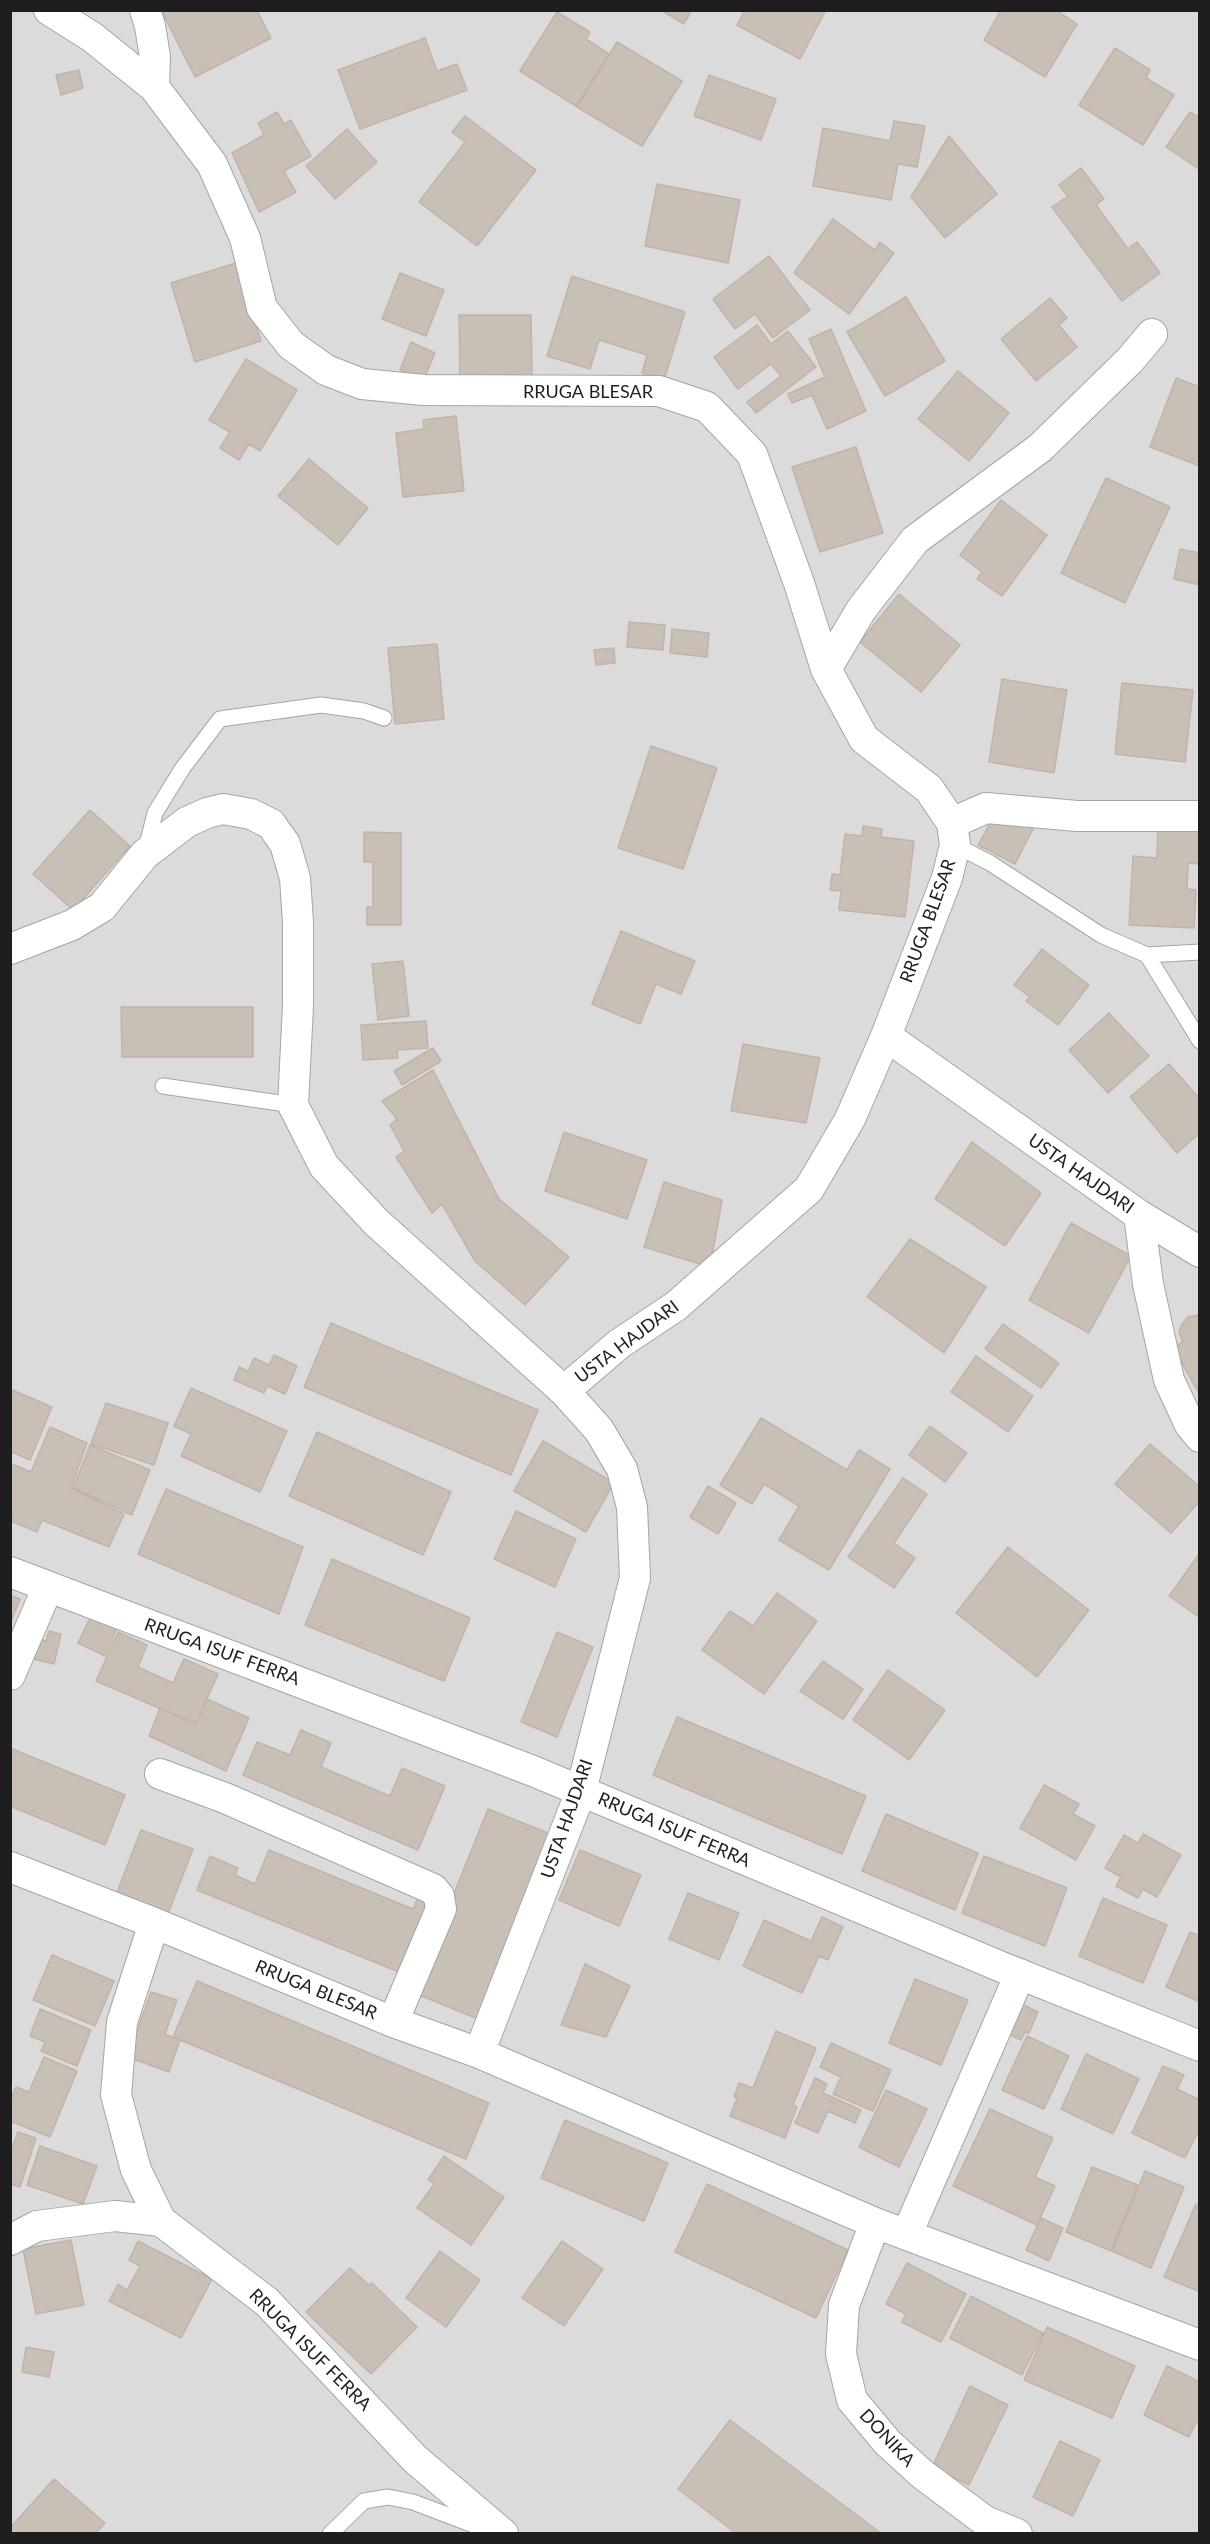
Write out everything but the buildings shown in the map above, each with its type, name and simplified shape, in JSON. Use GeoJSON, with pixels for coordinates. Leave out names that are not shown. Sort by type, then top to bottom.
{"type":"FeatureCollection","features":[{"type":"Feature","properties":{"kind":"street","name":"RRUGA BLESAR"},"geometry":{"type":"LineString","coordinates":[[49,10],[92,37],[154,87],[212,164],[245,238],[262,308],[291,345],[326,370],[362,384],[423,390],[659,391],[707,407],[752,454],[799,583],[826,669],[864,740],[929,789],[954,834],[947,878],[886,1036]]}},
{"type":"Feature","properties":{"kind":"street"},"geometry":{"type":"LineString","coordinates":[[145,10],[155,57],[154,87]]}},
{"type":"Feature","properties":{"kind":"street"},"geometry":{"type":"LineString","coordinates":[[826,669],[861,610],[915,540],[1040,448],[1130,360],[1152,334]]}},
{"type":"Feature","properties":{"kind":"street"},"geometry":{"type":"LineString","coordinates":[[954,834],[986,808],[1077,816],[1200,816]]}},
{"type":"Feature","properties":{"kind":"street"},"geometry":{"type":"LineString","coordinates":[[10,950],[72,925],[102,907],[145,854],[187,822],[223,809],[251,814],[271,824],[285,844],[295,878],[298,922],[298,1006],[293,1106],[324,1166],[369,1214],[564,1391]]}},
{"type":"Feature","properties":{"kind":"street","name":"USTA HAJDARI"},"geometry":{"type":"LineString","coordinates":[[479,2053],[581,1791],[635,1578],[633,1507],[622,1469],[599,1430],[564,1391],[619,1344],[676,1306],[809,1189],[850,1119],[886,1036],[1138,1215],[1200,1252]]}},
{"type":"Feature","properties":{"kind":"street"},"geometry":{"type":"LineString","coordinates":[[1138,1215],[1148,1284],[1169,1380],[1190,1425],[1200,1437]]}},
{"type":"Feature","properties":{"kind":"street","name":"RRUGA ISUF FERRA"},"geometry":{"type":"LineString","coordinates":[[10,1572],[320,1688],[581,1791],[1020,1974],[1200,2046]]}},
{"type":"Feature","properties":{"kind":"street"},"geometry":{"type":"LineString","coordinates":[[10,1675],[48,1587]]}},
{"type":"Feature","properties":{"kind":"street"},"geometry":{"type":"LineString","coordinates":[[160,1774],[225,1798],[433,1889],[439,1896],[441,1909],[393,2022]]}},
{"type":"Feature","properties":{"kind":"street"},"geometry":{"type":"LineString","coordinates":[[10,1867],[154,1923]]}},
{"type":"Feature","properties":{"kind":"street","name":"RRUGA BLESAR"},"geometry":{"type":"LineString","coordinates":[[154,1923],[393,2022],[479,2053],[875,2223],[1200,2345]]}},
{"type":"Feature","properties":{"kind":"street","name":"RRUGA ISUF FERRA"},"geometry":{"type":"LineString","coordinates":[[154,1923],[122,2022],[116,2095],[136,2170],[161,2221],[267,2302],[415,2459],[503,2534]]}},
{"type":"Feature","properties":{"kind":"street"},"geometry":{"type":"LineString","coordinates":[[907,2234],[1020,1974]]}},
{"type":"Feature","properties":{"kind":"street"},"geometry":{"type":"LineString","coordinates":[[10,2240],[37,2226],[115,2216],[161,2221]]}},
{"type":"Feature","properties":{"kind":"street","name":"DONIKA"},"geometry":{"type":"LineString","coordinates":[[875,2223],[844,2305],[841,2354],[852,2400],[887,2442],[982,2528],[1017,2534]]}},
{"type":"Feature","properties":{"kind":"lane"},"geometry":{"type":"LineString","coordinates":[[145,854],[155,813],[182,769],[220,719],[321,705],[364,711],[384,718]]}},
{"type":"Feature","properties":{"kind":"lane"},"geometry":{"type":"LineString","coordinates":[[954,834],[990,863],[1101,935],[1147,955],[1200,952]]}},
{"type":"Feature","properties":{"kind":"lane"},"geometry":{"type":"LineString","coordinates":[[1147,955],[1170,996],[1200,1041]]}},
{"type":"Feature","properties":{"kind":"lane"},"geometry":{"type":"LineString","coordinates":[[163,1086],[293,1106]]}},
{"type":"Feature","properties":{"kind":"lane"},"geometry":{"type":"LineString","coordinates":[[330,2534],[338,2523],[364,2500],[388,2497],[413,2502],[496,2534]]}},
{"type":"Feature","properties":{"kind":"shaded area"},"geometry":{"type":"Polygon","coordinates":[[[11,11],[1199,11],[1199,2533],[11,2533],[11,11]]]}}]}
